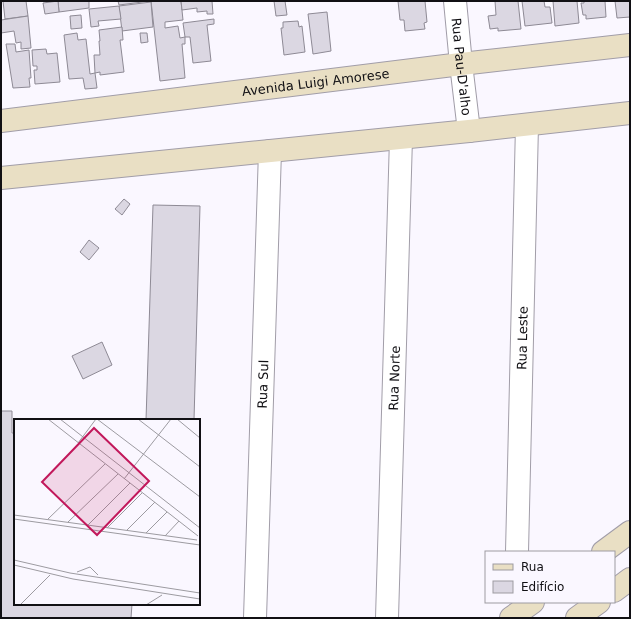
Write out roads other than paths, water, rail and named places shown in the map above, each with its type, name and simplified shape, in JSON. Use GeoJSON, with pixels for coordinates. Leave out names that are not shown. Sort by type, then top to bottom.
{"type":"FeatureCollection","features":[{"type":"Feature","properties":{"kind":"street","name":"Rua Pau-D'alho"},"geometry":{"type":"LineString","coordinates":[[455,1],[469,131]]}},
{"type":"Feature","properties":{"kind":"street","name":"Avenida Luigi Amorese"},"geometry":{"type":"LineString","coordinates":[[1,121],[461,64],[630,46]]}},
{"type":"Feature","properties":{"kind":"street"},"geometry":{"type":"LineString","coordinates":[[1,178],[469,131],[630,113]]}},
{"type":"Feature","properties":{"kind":"street","name":"Rua Leste"},"geometry":{"type":"LineString","coordinates":[[517,551],[527,124]]}},
{"type":"Feature","properties":{"kind":"street","name":"Rua Norte"},"geometry":{"type":"LineString","coordinates":[[387,618],[401,138]]}},
{"type":"Feature","properties":{"kind":"street","name":"Rua Sul"},"geometry":{"type":"LineString","coordinates":[[255,618],[270,151]]}},
{"type":"Feature","properties":{"kind":"street"},"geometry":{"type":"LineString","coordinates":[[604,551],[630,532]]}},
{"type":"Feature","properties":{"kind":"street"},"geometry":{"type":"LineString","coordinates":[[615,590],[630,579]]}},
{"type":"Feature","properties":{"kind":"street"},"geometry":{"type":"LineString","coordinates":[[514,612],[531,603]]}},
{"type":"Feature","properties":{"kind":"street"},"geometry":{"type":"LineString","coordinates":[[577,618],[598,603]]}}]}
